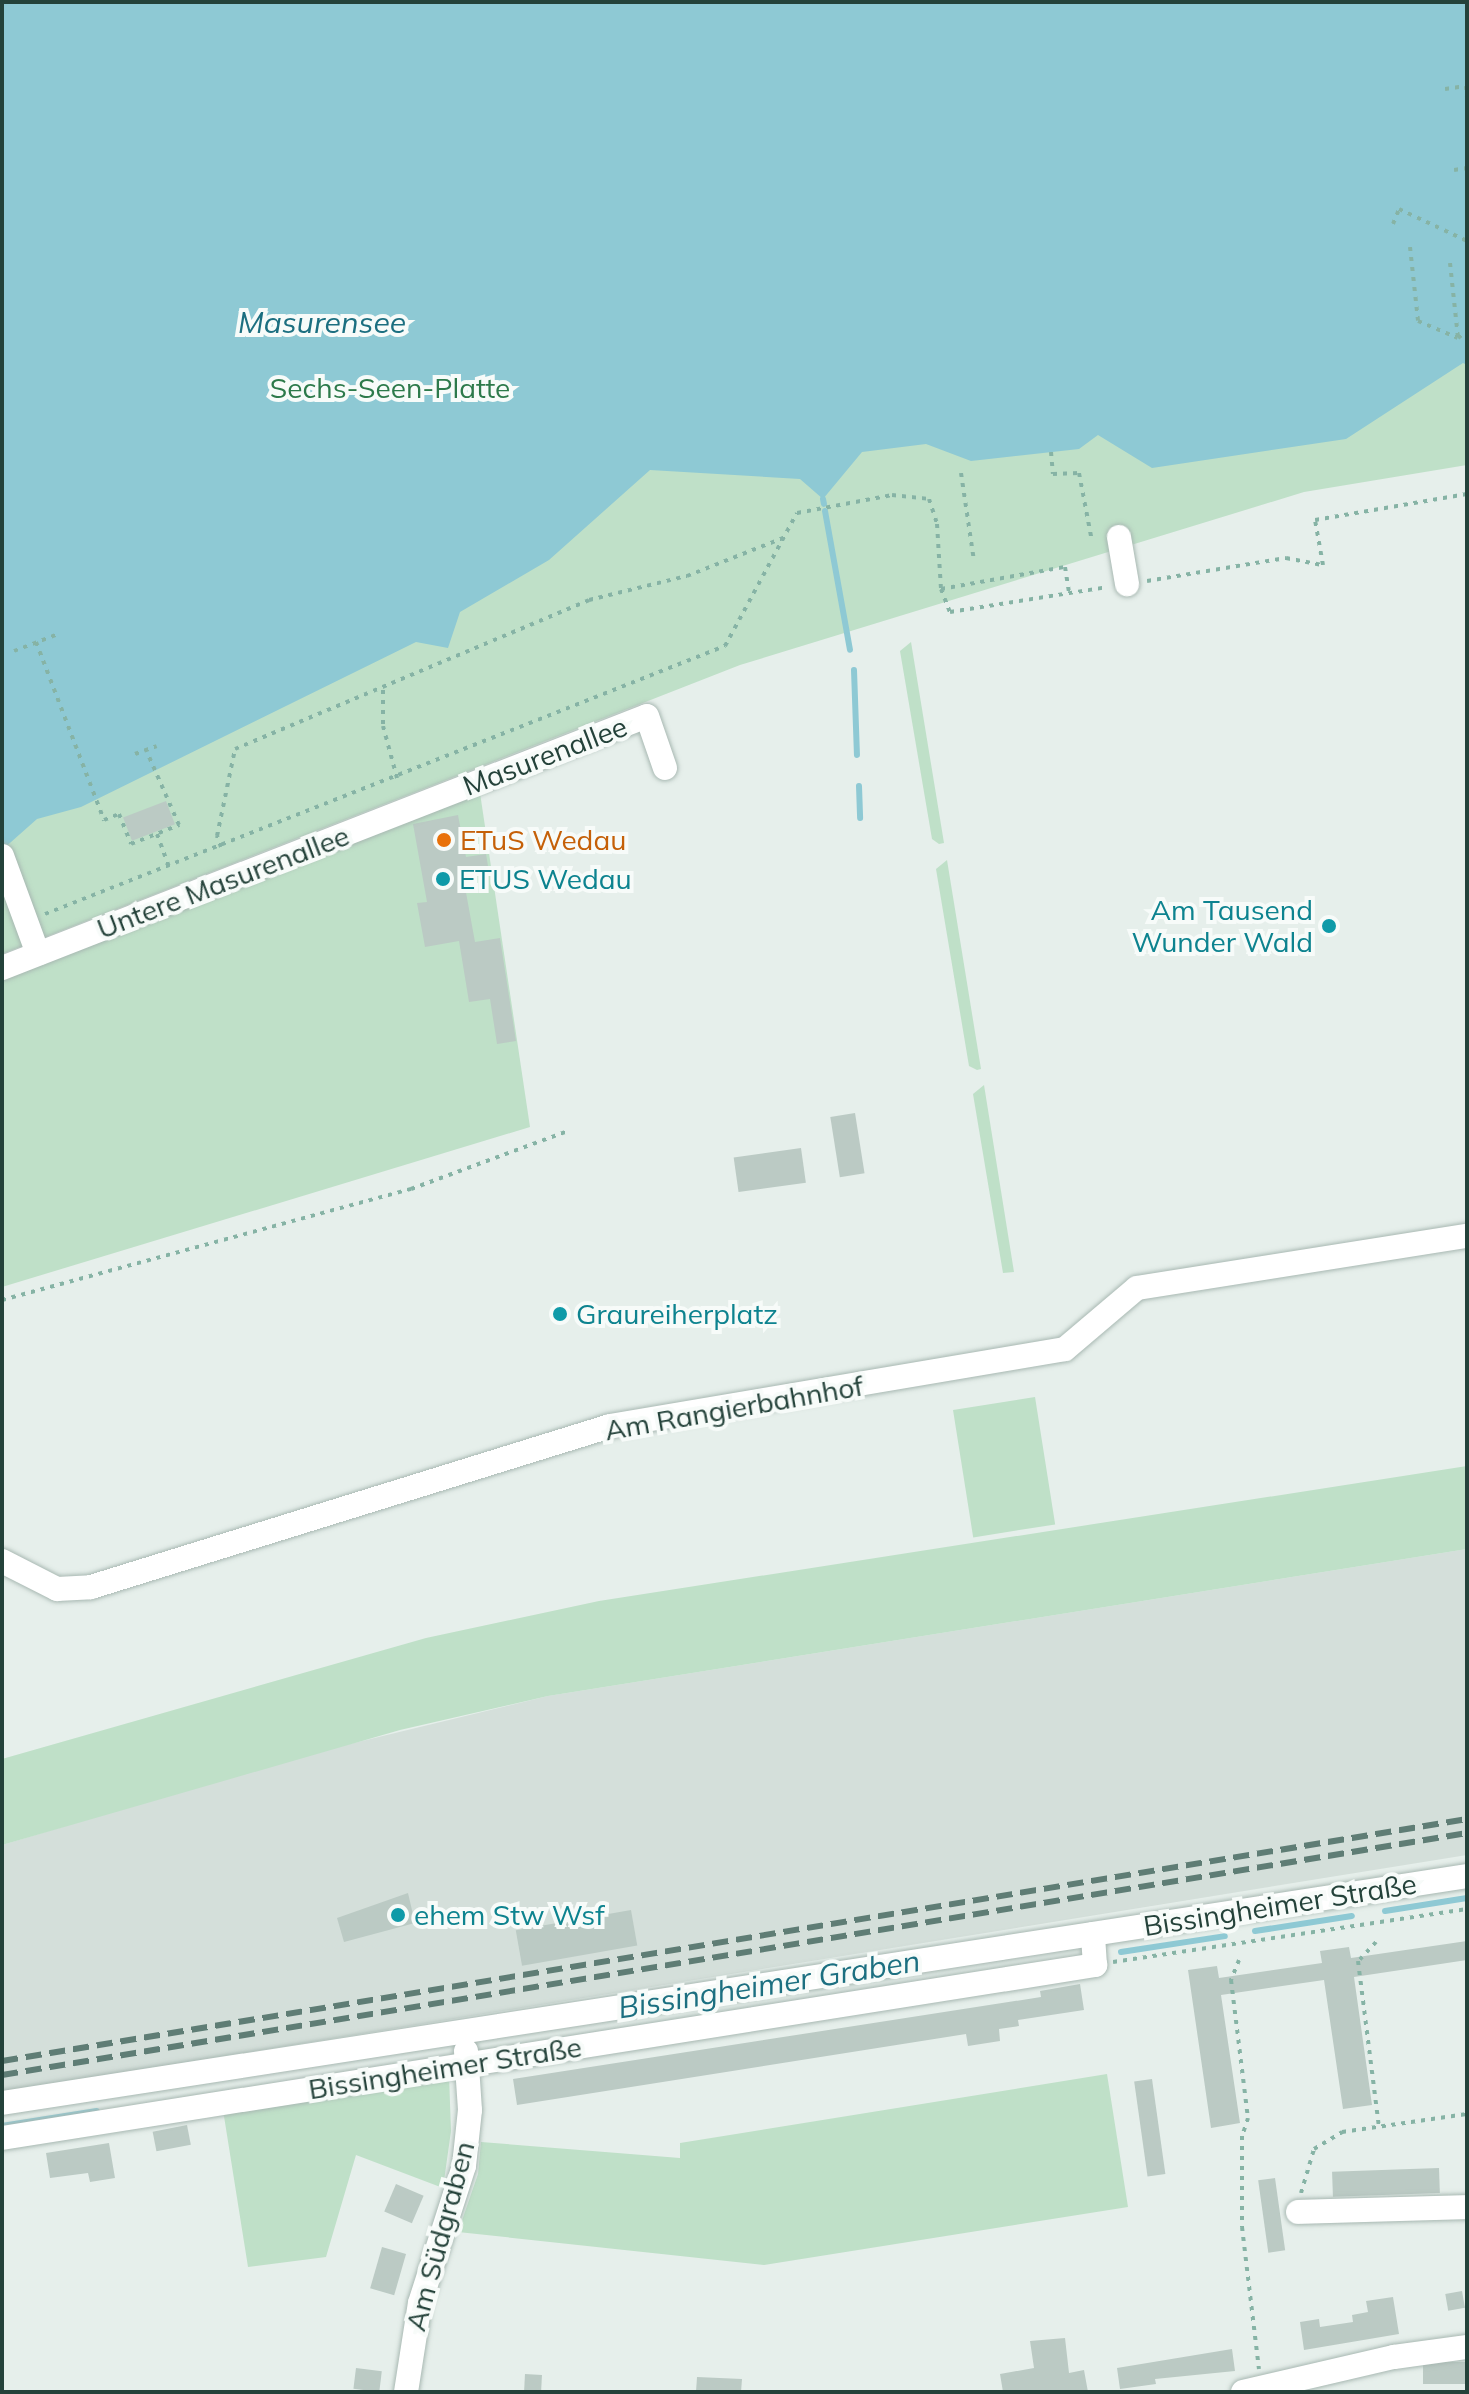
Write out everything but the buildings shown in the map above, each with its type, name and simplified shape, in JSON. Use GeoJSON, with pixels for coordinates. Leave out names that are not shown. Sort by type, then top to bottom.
{"type":"FeatureCollection","features":[{"type":"Feature","properties":{"kind":"street"},"geometry":{"type":"LineString","coordinates":[[1119,537],[1127,584]]}},
{"type":"Feature","properties":{"kind":"street","name":"Masurenallee"},"geometry":{"type":"LineString","coordinates":[[443,796],[647,716],[665,768]]}},
{"type":"Feature","properties":{"kind":"street","name":"Untere Masurenallee"},"geometry":{"type":"LineString","coordinates":[[2,968],[443,796]]}},
{"type":"Feature","properties":{"kind":"street"},"geometry":{"type":"LineString","coordinates":[[2,856],[38,954]]}},
{"type":"Feature","properties":{"kind":"street","name":"Am Rangierbahnhof"},"geometry":{"type":"LineString","coordinates":[[2,1561],[57,1589],[91,1587],[610,1426],[1065,1349],[1137,1288],[1467,1236]]}},
{"type":"Feature","properties":{"kind":"street","name":"Bissingheimer Straße"},"geometry":{"type":"LineString","coordinates":[[2,2103],[1467,1876]]}},
{"type":"Feature","properties":{"kind":"street"},"geometry":{"type":"LineString","coordinates":[[1093,1934],[1095,1965]]}},
{"type":"Feature","properties":{"kind":"street","name":"Bissingheimer Straße"},"geometry":{"type":"LineString","coordinates":[[2,2138],[1095,1965]]}},
{"type":"Feature","properties":{"kind":"street","name":"Am Südgraben"},"geometry":{"type":"LineString","coordinates":[[406,2392],[420,2303],[464,2166],[467,2065],[464,2032]]}},
{"type":"Feature","properties":{"kind":"street"},"geometry":{"type":"LineString","coordinates":[[1298,2212],[1467,2207]]}},
{"type":"Feature","properties":{"kind":"street"},"geometry":{"type":"LineString","coordinates":[[1252,2390],[1394,2357],[1467,2347]]}},
{"type":"Feature","properties":{"kind":"path"},"geometry":{"type":"LineString","coordinates":[[1445,89],[1466,86],[1467,97]]}},
{"type":"Feature","properties":{"kind":"path"},"geometry":{"type":"LineString","coordinates":[[1454,170],[1467,168]]}},
{"type":"Feature","properties":{"kind":"path"},"geometry":{"type":"LineString","coordinates":[[1393,224],[1399,209],[1467,241]]}},
{"type":"Feature","properties":{"kind":"path"},"geometry":{"type":"LineString","coordinates":[[1410,247],[1418,321],[1458,338]]}},
{"type":"Feature","properties":{"kind":"path"},"geometry":{"type":"LineString","coordinates":[[1450,263],[1458,338]]}},
{"type":"Feature","properties":{"kind":"path"},"geometry":{"type":"LineString","coordinates":[[1458,338],[1467,331]]}},
{"type":"Feature","properties":{"kind":"path"},"geometry":{"type":"LineString","coordinates":[[1051,452],[1053,474],[1079,473],[1092,541]]}},
{"type":"Feature","properties":{"kind":"path"},"geometry":{"type":"LineString","coordinates":[[961,473],[974,561]]}},
{"type":"Feature","properties":{"kind":"path"},"geometry":{"type":"LineString","coordinates":[[1323,565],[1315,520],[1467,494]]}},
{"type":"Feature","properties":{"kind":"path"},"geometry":{"type":"LineString","coordinates":[[26,921],[397,778],[725,646],[797,513],[892,495],[929,499],[937,524],[941,589],[950,612]]}},
{"type":"Feature","properties":{"kind":"path"},"geometry":{"type":"LineString","coordinates":[[221,847],[217,836],[235,749],[367,691],[383,690],[589,600],[687,576],[784,538]]}},
{"type":"Feature","properties":{"kind":"path"},"geometry":{"type":"LineString","coordinates":[[941,589],[1065,567],[1069,593]]}},
{"type":"Feature","properties":{"kind":"path"},"geometry":{"type":"LineString","coordinates":[[14,651],[58,634]]}},
{"type":"Feature","properties":{"kind":"path"},"geometry":{"type":"LineString","coordinates":[[36,642],[104,820],[119,814],[131,844],[179,825],[146,750]]}},
{"type":"Feature","properties":{"kind":"path"},"geometry":{"type":"LineString","coordinates":[[383,690],[383,726],[397,778]]}},
{"type":"Feature","properties":{"kind":"path"},"geometry":{"type":"LineString","coordinates":[[135,754],[157,746]]}},
{"type":"Feature","properties":{"kind":"path"},"geometry":{"type":"LineString","coordinates":[[157,833],[169,867]]}},
{"type":"Feature","properties":{"kind":"path"},"geometry":{"type":"LineString","coordinates":[[2,1300],[411,1189],[568,1131]]}},
{"type":"Feature","properties":{"kind":"path"},"geometry":{"type":"LineString","coordinates":[[1095,1965],[1467,1909]]}},
{"type":"Feature","properties":{"kind":"path"},"geometry":{"type":"LineString","coordinates":[[1376,1942],[1358,1961],[1379,2127]]}},
{"type":"Feature","properties":{"kind":"path"},"geometry":{"type":"LineString","coordinates":[[1239,1960],[1231,1980],[1248,2118],[1242,2136],[1242,2227],[1252,2390]]}},
{"type":"Feature","properties":{"kind":"path"},"geometry":{"type":"LineString","coordinates":[[1298,2212],[1314,2149],[1342,2132],[1467,2114]]}},
{"type":"Feature","properties":{"kind":"shaded area"},"geometry":{"type":"Polygon","coordinates":[[[1467,1549],[1467,1855],[2,2092],[2,1845],[300,1756],[548,1696],[1467,1549]]]}},
{"type":"Feature","properties":{"kind":"green space","name":"Masurensee"},"geometry":{"type":"Polygon","coordinates":[[[2,2],[1467,2],[1467,465],[1304,492],[740,665],[2,954],[2,2]]]}},
{"type":"Feature","properties":{"kind":"green space"},"geometry":{"type":"Polygon","coordinates":[[[911,642],[944,843],[939,844],[932,839],[900,651],[911,642]]]}},
{"type":"Feature","properties":{"kind":"green space"},"geometry":{"type":"Polygon","coordinates":[[[480,793],[530,1127],[2,1287],[2,980],[480,793]]]}},
{"type":"Feature","properties":{"kind":"green space"},"geometry":{"type":"Polygon","coordinates":[[[947,860],[981,1069],[977,1070],[969,1066],[936,869],[947,860]]]}},
{"type":"Feature","properties":{"kind":"green space"},"geometry":{"type":"Polygon","coordinates":[[[984,1085],[1014,1272],[1003,1273],[973,1094],[984,1085]]]}},
{"type":"Feature","properties":{"kind":"green space"},"geometry":{"type":"Polygon","coordinates":[[[1035,1397],[1055,1524],[973,1537],[953,1410],[1035,1397]]]}},
{"type":"Feature","properties":{"kind":"green space"},"geometry":{"type":"Polygon","coordinates":[[[1467,1466],[1467,1549],[548,1696],[400,1730],[2,1845],[2,1759],[426,1638],[599,1601],[1467,1466]]]}},
{"type":"Feature","properties":{"kind":"green space"},"geometry":{"type":"Polygon","coordinates":[[[1107,2074],[1128,2207],[764,2265],[458,2232],[478,2174],[481,2142],[680,2158],[680,2143],[1107,2074]]]}},
{"type":"Feature","properties":{"kind":"green space"},"geometry":{"type":"Polygon","coordinates":[[[449,2075],[451,2131],[443,2188],[356,2155],[326,2257],[248,2267],[223,2110],[449,2075]]]}},
{"type":"Feature","properties":{"kind":"water","name":"Masurensee"},"geometry":{"type":"Polygon","coordinates":[[[2,2],[1467,2],[1467,365],[1463,363],[1346,439],[1152,468],[1098,435],[1079,449],[971,461],[926,444],[862,452],[823,499],[800,479],[650,470],[549,560],[460,612],[448,648],[416,642],[81,807],[37,819],[2,850],[2,2]]]}},
{"type":"Feature","properties":{"kind":"waterway"},"geometry":{"type":"LineString","coordinates":[[823,499],[824,504]]}},
{"type":"Feature","properties":{"kind":"waterway"},"geometry":{"type":"LineString","coordinates":[[825,511],[850,650]]}},
{"type":"Feature","properties":{"kind":"waterway"},"geometry":{"type":"LineString","coordinates":[[854,670],[857,755]]}},
{"type":"Feature","properties":{"kind":"waterway"},"geometry":{"type":"LineString","coordinates":[[859,786],[860,818]]}},
{"type":"Feature","properties":{"kind":"waterway","name":"Bissingheimer Graben"},"geometry":{"type":"LineString","coordinates":[[1385,1911],[1467,1898]]}},
{"type":"Feature","properties":{"kind":"waterway","name":"Bissingheimer Graben"},"geometry":{"type":"LineString","coordinates":[[1255,1931],[1352,1916]]}},
{"type":"Feature","properties":{"kind":"waterway","name":"Bissingheimer Graben"},"geometry":{"type":"LineString","coordinates":[[1121,1952],[1225,1936]]}},
{"type":"Feature","properties":{"kind":"waterway","name":"Bissingheimer Graben"},"geometry":{"type":"LineString","coordinates":[[2,2126],[97,2111]]}},
{"type":"Feature","properties":{"kind":"railway"},"geometry":{"type":"LineString","coordinates":[[2,2061],[1467,1819]]}},
{"type":"Feature","properties":{"kind":"railway"},"geometry":{"type":"LineString","coordinates":[[2,2075],[1467,1833]]}},
{"type":"Feature","properties":{"kind":"place","name":"ETuS Wedau"},"geometry":{"type":"Point","coordinates":[444,840]}},
{"type":"Feature","properties":{"kind":"place","name":"ETUS Wedau"},"geometry":{"type":"Point","coordinates":[443,879]}},
{"type":"Feature","properties":{"kind":"place","name":"Am Tausend Wunder Wald"},"geometry":{"type":"Point","coordinates":[1329,926]}},
{"type":"Feature","properties":{"kind":"place","name":"Graureiherplatz"},"geometry":{"type":"Point","coordinates":[560,1314]}},
{"type":"Feature","properties":{"kind":"place","name":"ehem Stw Wsf"},"geometry":{"type":"Point","coordinates":[398,1915]}},
{"type":"Feature","properties":{"kind":"park label","name":"Sechs-Seen-Platte"},"geometry":{"type":"Point","coordinates":[390,388]}}]}
